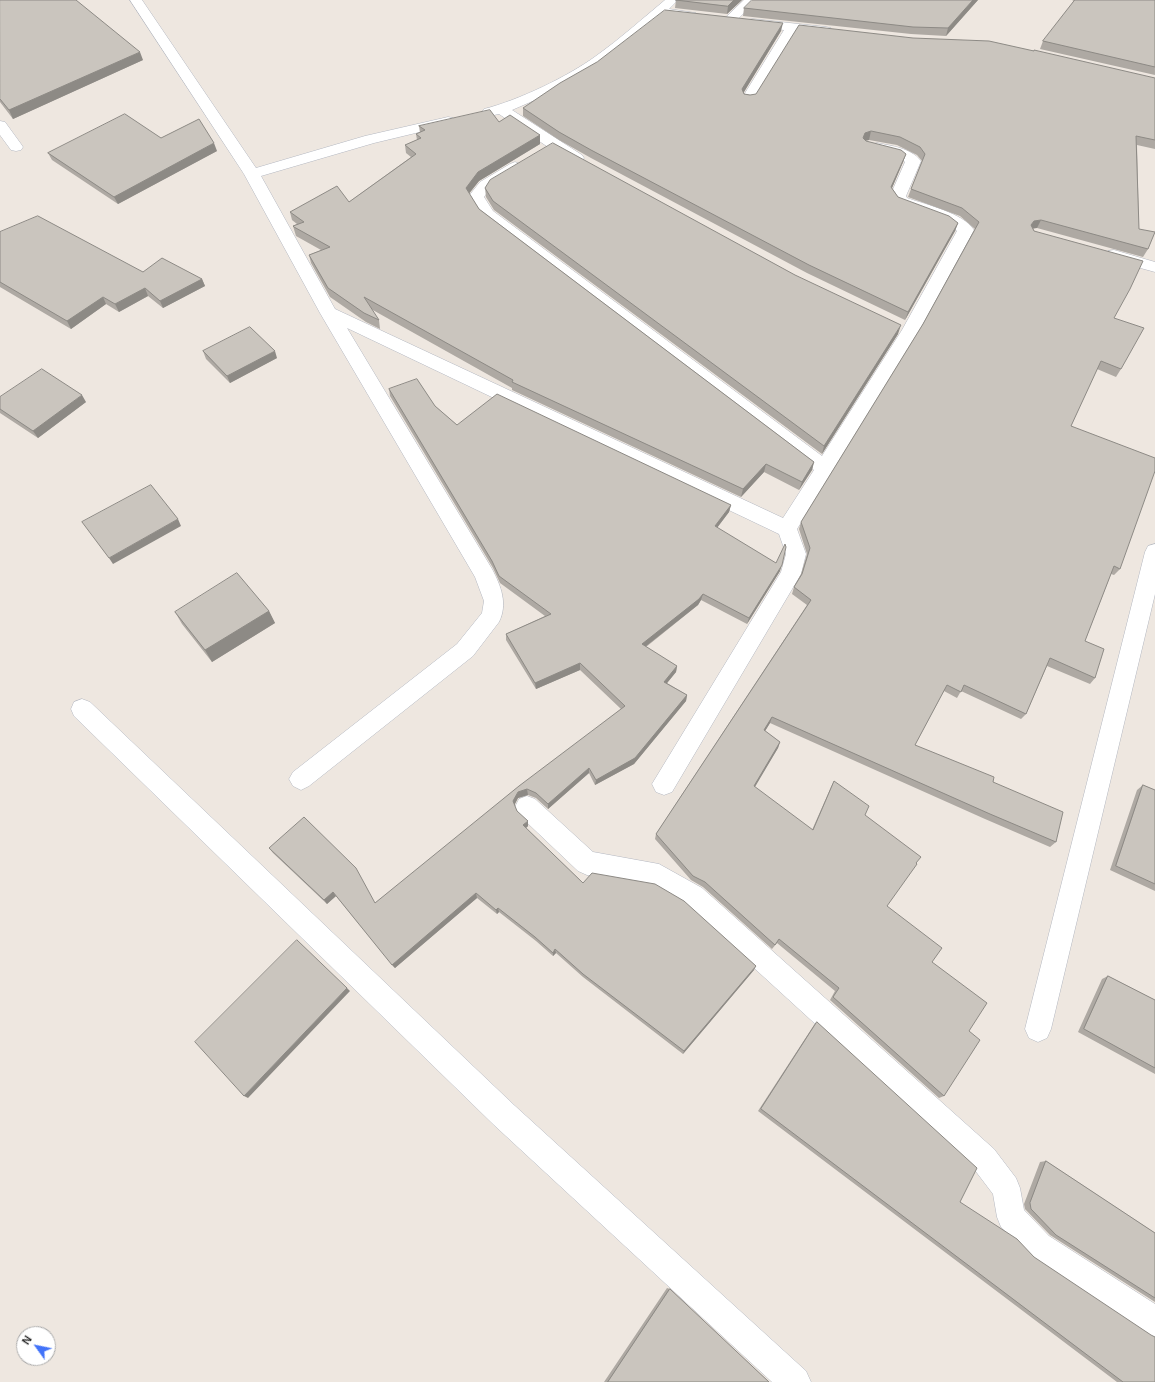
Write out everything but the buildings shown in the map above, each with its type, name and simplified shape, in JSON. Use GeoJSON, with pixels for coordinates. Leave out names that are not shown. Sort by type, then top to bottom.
{"type":"FeatureCollection","features":[{"type":"Feature","properties":{"kind":"street"},"geometry":{"type":"LineString","coordinates":[[136,0],[252,174],[329,313],[485,575],[494,601],[492,616],[465,650],[302,779]]}},
{"type":"Feature","properties":{"kind":"street"},"geometry":{"type":"LineString","coordinates":[[478,114],[501,109],[562,83],[601,59],[672,0]]}},
{"type":"Feature","properties":{"kind":"street"},"geometry":{"type":"LineString","coordinates":[[658,12],[701,17]]}},
{"type":"Feature","properties":{"kind":"street"},"geometry":{"type":"LineString","coordinates":[[716,19],[840,33]]}},
{"type":"Feature","properties":{"kind":"street"},"geometry":{"type":"LineString","coordinates":[[749,98],[792,28]]}},
{"type":"Feature","properties":{"kind":"street"},"geometry":{"type":"LineString","coordinates":[[501,109],[539,152],[592,166]]}},
{"type":"Feature","properties":{"kind":"street"},"geometry":{"type":"LineString","coordinates":[[252,174],[370,139],[462,118]]}},
{"type":"Feature","properties":{"kind":"street"},"geometry":{"type":"LineString","coordinates":[[0,125],[16,147]]}},
{"type":"Feature","properties":{"kind":"street"},"geometry":{"type":"LineString","coordinates":[[787,529],[825,468],[903,328],[966,230],[953,220],[902,201],[898,196],[913,161],[904,154],[869,145]]}},
{"type":"Feature","properties":{"kind":"street"},"geometry":{"type":"LineString","coordinates":[[539,152],[485,185],[476,197],[487,214],[825,468]]}},
{"type":"Feature","properties":{"kind":"street"},"geometry":{"type":"LineString","coordinates":[[1096,250],[1155,266]]}},
{"type":"Feature","properties":{"kind":"street"},"geometry":{"type":"LineString","coordinates":[[329,313],[787,529],[796,554],[791,574],[664,784]]}},
{"type":"Feature","properties":{"kind":"street"},"geometry":{"type":"LineString","coordinates":[[1038,1029],[1155,552]]}},
{"type":"Feature","properties":{"kind":"street"},"geometry":{"type":"LineString","coordinates":[[82,708],[504,1115],[795,1382]]}},
{"type":"Feature","properties":{"kind":"street"},"geometry":{"type":"LineString","coordinates":[[528,807],[587,863],[659,876],[693,896],[984,1159],[1006,1188],[1011,1217],[1040,1246],[1155,1322]]}},
{"type":"Feature","properties":{"kind":"lane"},"geometry":{"type":"LineString","coordinates":[[730,20],[751,0]]}}]}
